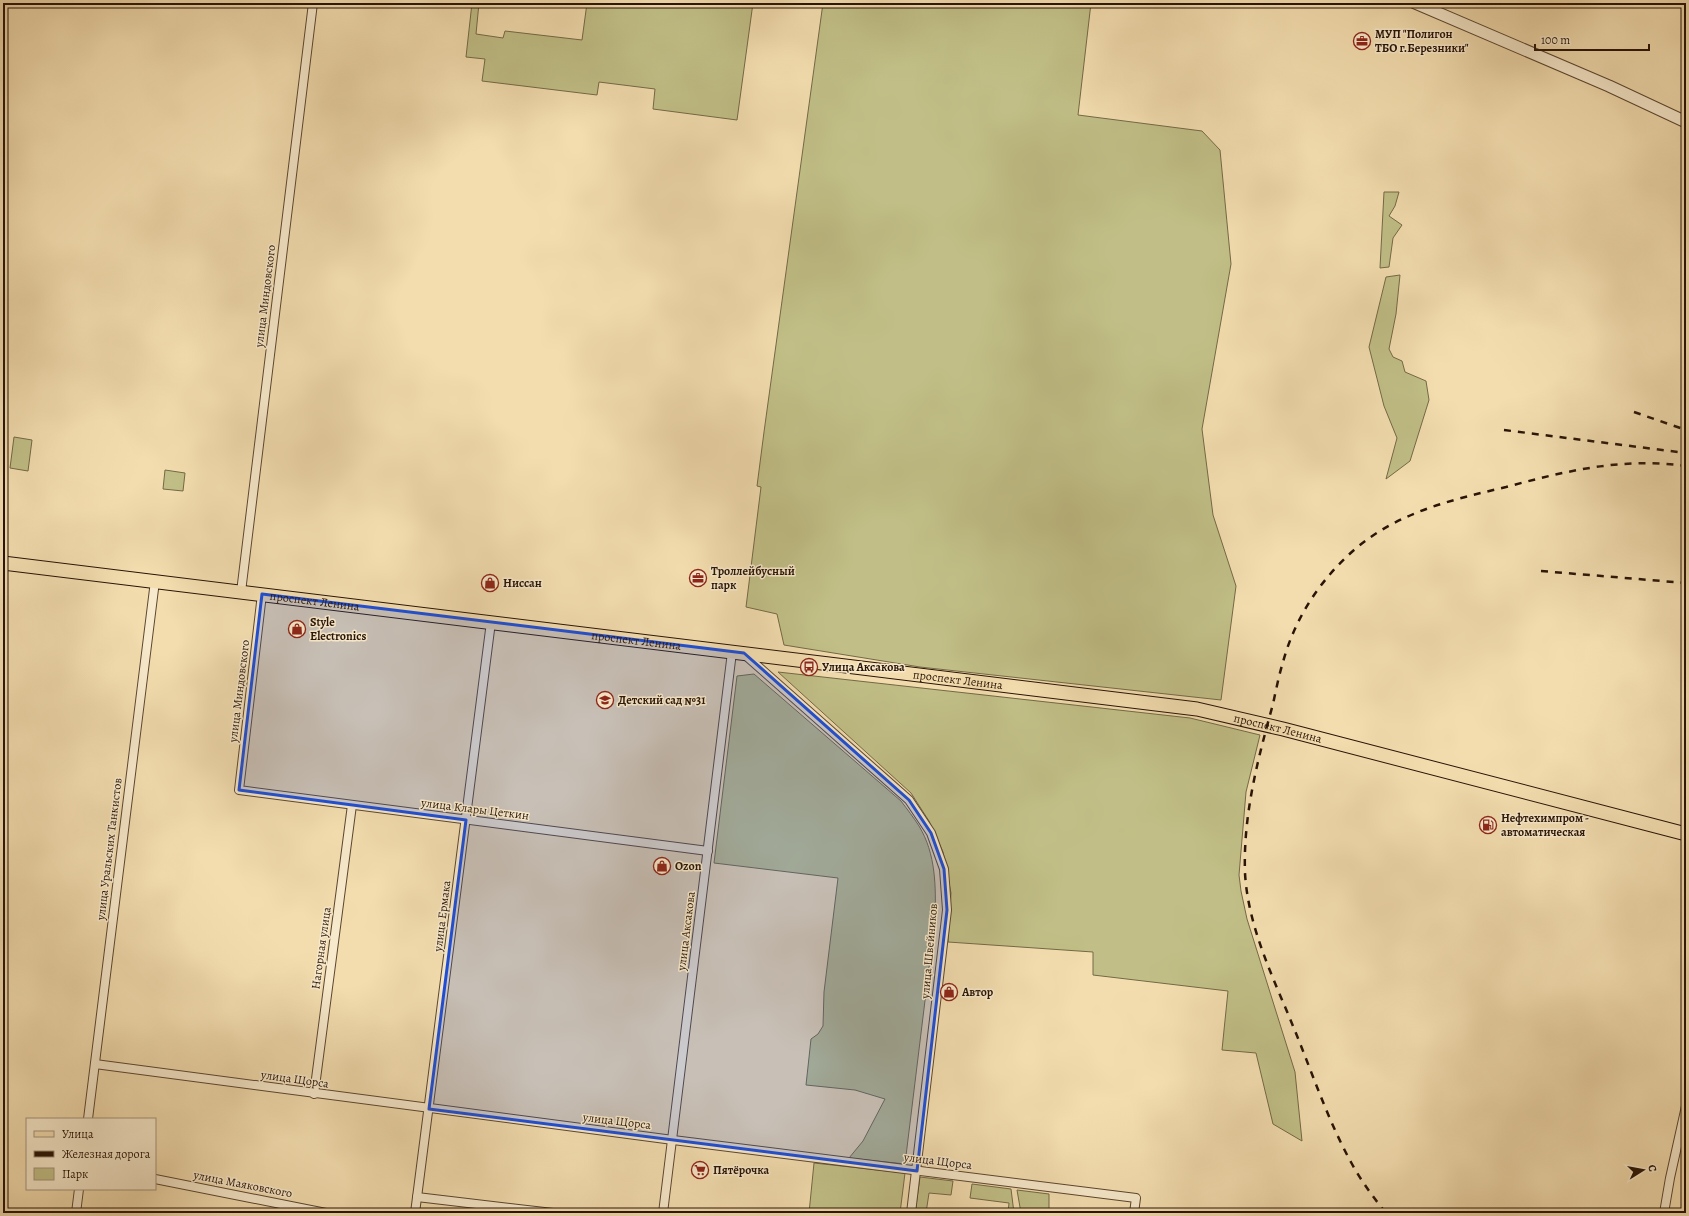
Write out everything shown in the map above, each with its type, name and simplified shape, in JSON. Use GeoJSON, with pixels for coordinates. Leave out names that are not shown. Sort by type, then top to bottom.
{"type":"FeatureCollection","features":[{"type":"Feature","properties":{"kind":"main road","name":"проспект Ленина"},"geometry":{"type":"LineString","coordinates":[[3,563],[1197,709],[1290,731],[1686,834]]}},
{"type":"Feature","properties":{"kind":"street","name":"улица Миндовского"},"geometry":{"type":"LineString","coordinates":[[241,592],[314,3]]}},
{"type":"Feature","properties":{"kind":"street"},"geometry":{"type":"LineString","coordinates":[[1414,3],[1609,86],[1686,122]]}},
{"type":"Feature","properties":{"kind":"street","name":"улица Уральских Танкистов"},"geometry":{"type":"LineString","coordinates":[[88,1118],[155,581]]}},
{"type":"Feature","properties":{"kind":"street","name":"улица Миндовского"},"geometry":{"type":"LineString","coordinates":[[239,790],[262,594]]}},
{"type":"Feature","properties":{"kind":"street","name":"улица Ермака"},"geometry":{"type":"LineString","coordinates":[[415,1213],[491,622]]}},
{"type":"Feature","properties":{"kind":"street","name":"улица Аксакова"},"geometry":{"type":"LineString","coordinates":[[663,1213],[708,850],[738,653]]}},
{"type":"Feature","properties":{"kind":"street","name":"улица Швейников"},"geometry":{"type":"LineString","coordinates":[[738,653],[909,800],[931,833],[944,869],[947,910],[911,1213]]}},
{"type":"Feature","properties":{"kind":"street","name":"улица Клары Цеткин"},"geometry":{"type":"LineString","coordinates":[[239,790],[708,850]]}},
{"type":"Feature","properties":{"kind":"street","name":"Нагорная улица"},"geometry":{"type":"LineString","coordinates":[[314,1094],[352,805]]}},
{"type":"Feature","properties":{"kind":"street","name":"улица Щорса"},"geometry":{"type":"LineString","coordinates":[[95,1064],[314,1094],[1136,1198],[1134,1213]]}},
{"type":"Feature","properties":{"kind":"street"},"geometry":{"type":"LineString","coordinates":[[1664,1213],[1686,1106]]}},
{"type":"Feature","properties":{"kind":"street","name":"улица Маяковского"},"geometry":{"type":"LineString","coordinates":[[156,1179],[326,1213]]}},
{"type":"Feature","properties":{"kind":"street"},"geometry":{"type":"LineString","coordinates":[[76,1213],[79,1190]]}},
{"type":"Feature","properties":{"kind":"street"},"geometry":{"type":"LineString","coordinates":[[417,1197],[553,1213]]}},
{"type":"Feature","properties":{"kind":"highlighted area"},"geometry":{"type":"Polygon","coordinates":[[[262,594],[744,653],[909,800],[931,833],[944,869],[947,910],[917,1171],[429,1109],[466,820],[239,790],[262,594]]]}},
{"type":"Feature","properties":{"kind":"green space"},"geometry":{"type":"Polygon","coordinates":[[[472,3],[479,3],[476,34],[503,38],[505,31],[582,40],[587,3],[753,3],[737,120],[653,109],[655,89],[599,82],[597,95],[482,81],[485,59],[466,57],[472,3]]]}},
{"type":"Feature","properties":{"kind":"green space"},"geometry":{"type":"Polygon","coordinates":[[[823,3],[1091,3],[1078,115],[1202,131],[1220,150],[1231,264],[1202,429],[1213,515],[1236,586],[1221,700],[920,667],[784,645],[777,614],[746,607],[761,487],[757,486],[823,3]]]}},
{"type":"Feature","properties":{"kind":"green space"},"geometry":{"type":"Polygon","coordinates":[[[1384,192],[1399,192],[1395,206],[1389,216],[1402,225],[1393,238],[1389,267],[1380,268],[1384,192]]]}},
{"type":"Feature","properties":{"kind":"green space"},"geometry":{"type":"Polygon","coordinates":[[[1400,275],[1396,314],[1389,349],[1393,357],[1402,361],[1405,372],[1426,381],[1429,400],[1410,461],[1386,479],[1397,438],[1384,406],[1369,347],[1386,277],[1400,275]]]}},
{"type":"Feature","properties":{"kind":"green space"},"geometry":{"type":"Polygon","coordinates":[[[14,437],[32,440],[28,471],[10,468],[14,437]]]}},
{"type":"Feature","properties":{"kind":"green space"},"geometry":{"type":"Polygon","coordinates":[[[165,470],[185,473],[183,491],[163,489],[165,470]]]}},
{"type":"Feature","properties":{"kind":"green space"},"geometry":{"type":"Polygon","coordinates":[[[778,672],[1190,718],[1260,735],[1246,792],[1239,875],[1247,919],[1295,1072],[1302,1141],[1273,1124],[1256,1053],[1222,1050],[1228,991],[1093,975],[1093,952],[948,942],[951,893],[943,852],[929,821],[911,793],[778,672]]]}},
{"type":"Feature","properties":{"kind":"green space"},"geometry":{"type":"Polygon","coordinates":[[[754,674],[901,801],[919,826],[929,848],[934,871],[935,919],[905,1164],[849,1158],[863,1141],[885,1099],[855,1090],[806,1085],[811,1039],[818,1034],[823,1026],[824,992],[838,878],[714,863],[737,676],[754,674]]]}},
{"type":"Feature","properties":{"kind":"green space"},"geometry":{"type":"Polygon","coordinates":[[[814,1163],[905,1173],[900,1213],[809,1213],[814,1163]]]}},
{"type":"Feature","properties":{"kind":"green space"},"geometry":{"type":"Polygon","coordinates":[[[920,1177],[953,1181],[951,1195],[929,1193],[926,1213],[915,1213],[920,1177]]]}},
{"type":"Feature","properties":{"kind":"green space"},"geometry":{"type":"Polygon","coordinates":[[[972,1184],[1011,1189],[1014,1213],[1008,1213],[1009,1203],[970,1198],[972,1184]]]}},
{"type":"Feature","properties":{"kind":"green space"},"geometry":{"type":"Polygon","coordinates":[[[1017,1190],[1049,1194],[1049,1213],[1021,1213],[1017,1190]]]}},
{"type":"Feature","properties":{"kind":"railway"},"geometry":{"type":"LineString","coordinates":[[1634,412],[1686,430]]}},
{"type":"Feature","properties":{"kind":"railway"},"geometry":{"type":"LineString","coordinates":[[1504,430],[1686,453]]}},
{"type":"Feature","properties":{"kind":"railway"},"geometry":{"type":"LineString","coordinates":[[1386,1213],[1356,1171],[1343,1148],[1328,1114],[1256,932],[1247,893],[1245,851],[1249,808],[1257,766],[1280,672],[1294,630],[1310,601],[1320,587],[1330,574],[1354,550],[1389,526],[1426,509],[1465,497],[1595,467],[1640,463],[1686,466]]}},
{"type":"Feature","properties":{"kind":"railway"},"geometry":{"type":"LineString","coordinates":[[1541,571],[1686,583]]}},
{"type":"Feature","properties":{"kind":"place","name":"МУП \"Полигон ТБО г.Березники\""},"geometry":{"type":"Point","coordinates":[1362,41]}},
{"type":"Feature","properties":{"kind":"place","name":"Троллейбусный парк"},"geometry":{"type":"Point","coordinates":[698,578]}},
{"type":"Feature","properties":{"kind":"place","name":"Ниссан"},"geometry":{"type":"Point","coordinates":[490,583]}},
{"type":"Feature","properties":{"kind":"place","name":"Style Electronics"},"geometry":{"type":"Point","coordinates":[297,629]}},
{"type":"Feature","properties":{"kind":"place","name":"Улица Аксакова"},"geometry":{"type":"Point","coordinates":[809,667]}},
{"type":"Feature","properties":{"kind":"place","name":"Детский сад №31"},"geometry":{"type":"Point","coordinates":[605,700]}},
{"type":"Feature","properties":{"kind":"place","name":"Нефтехимпром - автоматическая"},"geometry":{"type":"Point","coordinates":[1488,825]}},
{"type":"Feature","properties":{"kind":"place","name":"Ozon"},"geometry":{"type":"Point","coordinates":[662,866]}},
{"type":"Feature","properties":{"kind":"place","name":"Автор"},"geometry":{"type":"Point","coordinates":[949,992]}},
{"type":"Feature","properties":{"kind":"place","name":"Пятёрочка"},"geometry":{"type":"Point","coordinates":[700,1170]}}]}
